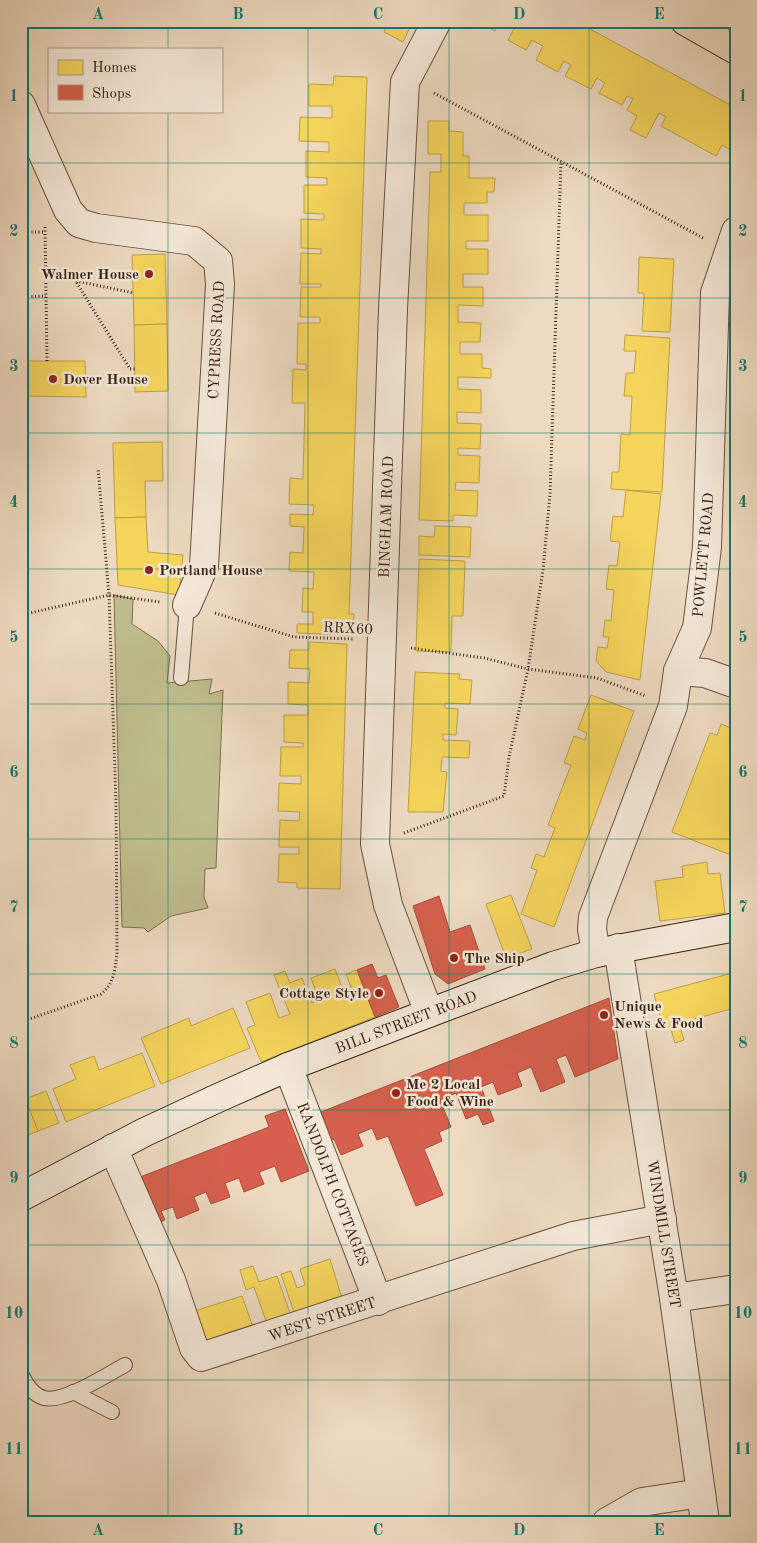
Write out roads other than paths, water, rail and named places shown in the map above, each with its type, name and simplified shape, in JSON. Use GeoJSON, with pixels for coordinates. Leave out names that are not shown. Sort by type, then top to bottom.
{"type":"FeatureCollection","features":[{"type":"Feature","properties":{"kind":"main road"},"geometry":{"type":"LineString","coordinates":[[685,21],[736,50]]}},
{"type":"Feature","properties":{"kind":"street","name":"BINGHAM ROAD"},"geometry":{"type":"LineString","coordinates":[[429,1013],[388,905],[375,844],[393,309],[405,82],[437,21]]}},
{"type":"Feature","properties":{"kind":"street","name":"CYPRESS ROAD"},"geometry":{"type":"LineString","coordinates":[[21,105],[60,194],[68,210],[79,223],[118,232],[194,241],[218,261],[220,284],[204,566],[187,605]]}},
{"type":"Feature","properties":{"kind":"street","name":"POWLETT ROAD"},"geometry":{"type":"LineString","coordinates":[[607,951],[592,929],[593,917],[673,706],[678,671],[697,628],[704,565],[715,293],[732,241]]}},
{"type":"Feature","properties":{"kind":"street"},"geometry":{"type":"LineString","coordinates":[[678,671],[705,673],[736,684]]}},
{"type":"Feature","properties":{"kind":"street","name":"BILL STREET ROAD"},"geometry":{"type":"LineString","coordinates":[[21,1197],[102,1154],[288,1067],[553,966],[607,951],[736,927]]}},
{"type":"Feature","properties":{"kind":"street","name":"WINDMILL STREET"},"geometry":{"type":"LineString","coordinates":[[607,951],[662,1219],[706,1522]]}},
{"type":"Feature","properties":{"kind":"street","name":"RANDOLPH COTTAGES"},"geometry":{"type":"LineString","coordinates":[[288,1067],[378,1301]]}},
{"type":"Feature","properties":{"kind":"street","name":"WEST STREET"},"geometry":{"type":"LineString","coordinates":[[102,1154],[171,1280],[194,1348],[199,1356],[203,1357],[573,1236],[662,1219]]}},
{"type":"Feature","properties":{"kind":"street"},"geometry":{"type":"LineString","coordinates":[[674,1298],[736,1288]]}},
{"type":"Feature","properties":{"kind":"street"},"geometry":{"type":"LineString","coordinates":[[607,1522],[642,1502],[701,1493]]}},
{"type":"Feature","properties":{"kind":"lane"},"geometry":{"type":"LineString","coordinates":[[181,678],[187,605]]}},
{"type":"Feature","properties":{"kind":"lane"},"geometry":{"type":"LineString","coordinates":[[21,1373],[25,1382],[36,1394],[44,1398],[61,1397],[125,1365]]}},
{"type":"Feature","properties":{"kind":"lane"},"geometry":{"type":"LineString","coordinates":[[73,1392],[112,1412]]}},
{"type":"Feature","properties":{"kind":"place","name":"Walmer House"},"geometry":{"type":"Point","coordinates":[149,274]}},
{"type":"Feature","properties":{"kind":"place","name":"Dover House"},"geometry":{"type":"Point","coordinates":[53,379]}},
{"type":"Feature","properties":{"kind":"place","name":"Portland House"},"geometry":{"type":"Point","coordinates":[149,570]}},
{"type":"Feature","properties":{"kind":"place","name":"The Ship"},"geometry":{"type":"Point","coordinates":[454,958]}},
{"type":"Feature","properties":{"kind":"place","name":"Cottage Style"},"geometry":{"type":"Point","coordinates":[379,993]}},
{"type":"Feature","properties":{"kind":"place","name":"Unique News & Food"},"geometry":{"type":"Point","coordinates":[604,1015]}},
{"type":"Feature","properties":{"kind":"place","name":"Me 2 Local Food & Wine"},"geometry":{"type":"Point","coordinates":[396,1093]}}]}
